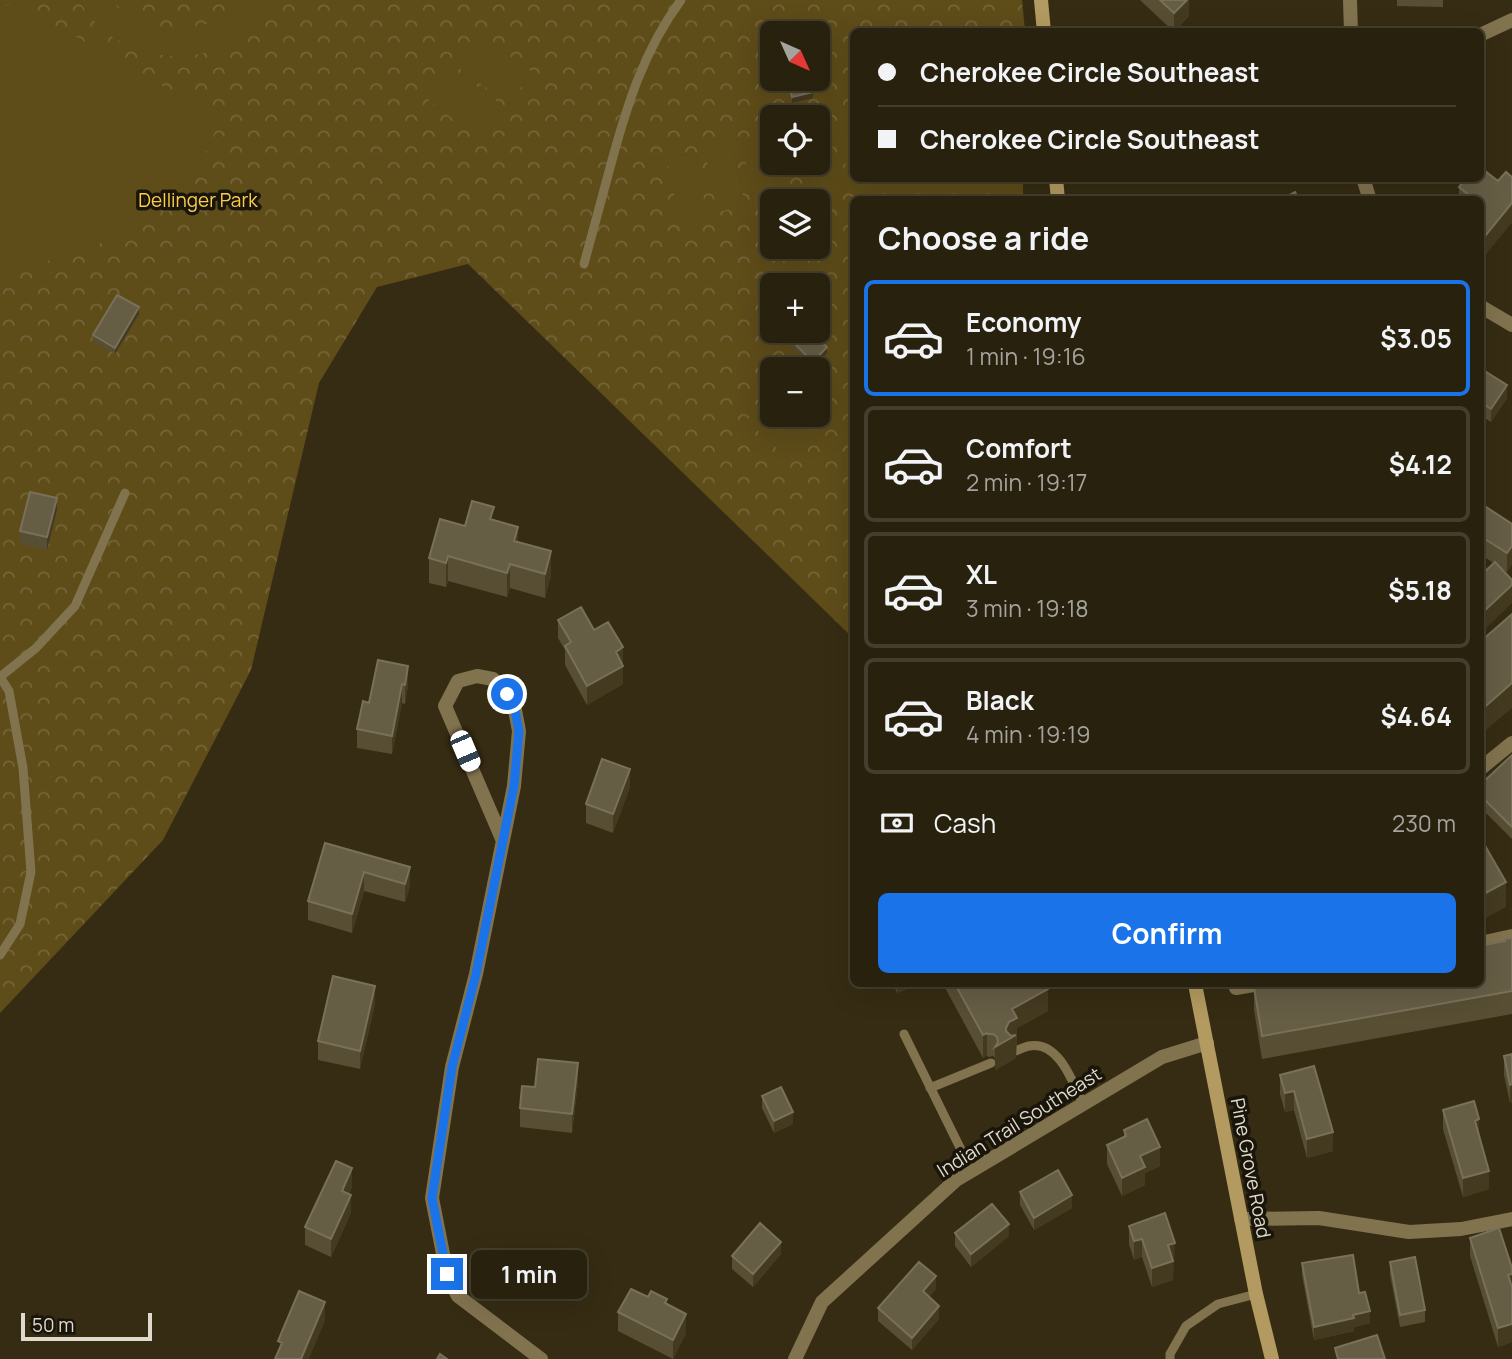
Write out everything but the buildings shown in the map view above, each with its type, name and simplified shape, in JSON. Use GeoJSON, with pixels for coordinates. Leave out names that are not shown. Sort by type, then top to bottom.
{"type":"FeatureCollection","features":[{"type":"Feature","properties":{"kind":"street"},"geometry":{"type":"LineString","coordinates":[[1041,0],[1044,28]]}},
{"type":"Feature","properties":{"kind":"street"},"geometry":{"type":"LineString","coordinates":[[1350,0],[1351,28]]}},
{"type":"Feature","properties":{"kind":"street"},"geometry":{"type":"LineString","coordinates":[[1484,33],[1512,20]]}},
{"type":"Feature","properties":{"kind":"street"},"geometry":{"type":"LineString","coordinates":[[1484,308],[1512,325]]}},
{"type":"Feature","properties":{"kind":"street"},"geometry":{"type":"LineString","coordinates":[[503,841],[445,706],[458,681],[477,676],[493,679],[507,694],[515,710],[519,731],[514,786],[503,841],[476,974],[452,1067],[432,1198],[447,1274],[458,1296],[541,1359]]}},
{"type":"Feature","properties":{"kind":"street"},"geometry":{"type":"LineString","coordinates":[[1484,766],[1512,743]]}},
{"type":"Feature","properties":{"kind":"street"},"geometry":{"type":"LineString","coordinates":[[1484,942],[1512,936]]}},
{"type":"Feature","properties":{"kind":"street","name":"Pine Grove Road"},"geometry":{"type":"LineString","coordinates":[[1196,987],[1256,1293],[1272,1359]]}},
{"type":"Feature","properties":{"kind":"street"},"geometry":{"type":"LineString","coordinates":[[1236,988],[1242,987]]}},
{"type":"Feature","properties":{"kind":"street","name":"Indian Trail Southeast"},"geometry":{"type":"LineString","coordinates":[[795,1359],[822,1302],[956,1180],[1162,1058],[1207,1043]]}},
{"type":"Feature","properties":{"kind":"street"},"geometry":{"type":"LineString","coordinates":[[1241,1219],[1319,1218],[1409,1233],[1461,1229],[1512,1219]]}},
{"type":"Feature","properties":{"kind":"lane"},"geometry":{"type":"LineString","coordinates":[[584,264],[626,110],[645,59],[681,0]]}},
{"type":"Feature","properties":{"kind":"lane"},"geometry":{"type":"LineString","coordinates":[[0,955],[20,924],[31,872],[23,768],[9,691],[0,677],[36,649],[75,606],[125,493]]}},
{"type":"Feature","properties":{"kind":"lane"},"geometry":{"type":"LineString","coordinates":[[904,1034],[971,1171]]}},
{"type":"Feature","properties":{"kind":"lane"},"geometry":{"type":"LineString","coordinates":[[1013,1052],[1040,1045],[1049,1050],[1063,1063],[1083,1104]]}},
{"type":"Feature","properties":{"kind":"lane"},"geometry":{"type":"LineString","coordinates":[[930,1088],[991,1063]]}},
{"type":"Feature","properties":{"kind":"lane"},"geometry":{"type":"LineString","coordinates":[[1170,1359],[1170,1354],[1186,1326],[1218,1304],[1256,1293]]}},
{"type":"Feature","properties":{"kind":"green space","name":"Dellinger Park"},"geometry":{"type":"Polygon","coordinates":[[[0,0],[1022,0],[1025,28],[850,28],[850,182],[1023,182],[1023,196],[850,196],[850,635],[468,264],[377,287],[319,383],[251,670],[163,840],[0,1013],[0,0]]]}},
{"type":"Feature","properties":{"kind":"green space"},"geometry":{"type":"Polygon","coordinates":[[[78,0],[111,0],[135,20],[181,29],[212,22],[228,13],[242,0],[274,0],[254,27],[237,40],[204,53],[169,56],[135,48],[113,37],[96,23],[78,0]]]}},
{"type":"Feature","properties":{"kind":"green space"},"geometry":{"type":"Polygon","coordinates":[[[16,3],[221,119],[197,168],[165,203],[147,217],[105,241],[33,264],[0,263],[0,7],[16,3]]]}},
{"type":"Feature","properties":{"kind":"green space"},"geometry":{"type":"Polygon","coordinates":[[[478,33],[532,72],[509,104],[454,65],[478,33]]]}},
{"type":"Feature","properties":{"kind":"green space"},"geometry":{"type":"Polygon","coordinates":[[[452,68],[506,108],[482,141],[428,100],[452,68]]]}},
{"type":"Feature","properties":{"kind":"green space"},"geometry":{"type":"Polygon","coordinates":[[[850,122],[850,182],[864,182],[850,185],[837,125],[850,122]]]}},
{"type":"Feature","properties":{"kind":"green space"},"geometry":{"type":"Polygon","coordinates":[[[830,135],[841,186],[811,189],[808,175],[830,175],[830,135]]]}},
{"type":"Feature","properties":{"kind":"green space"},"geometry":{"type":"Polygon","coordinates":[[[760,140],[760,175],[777,175],[779,189],[760,189],[760,202],[754,203],[742,143],[760,140]]]}},
{"type":"Feature","properties":{"kind":"green space"},"geometry":{"type":"Polygon","coordinates":[[[732,145],[745,206],[717,212],[705,151],[732,145]]]}},
{"type":"Feature","properties":{"kind":"green space"},"geometry":{"type":"Polygon","coordinates":[[[694,153],[707,214],[679,220],[667,158],[694,153]]]}},
{"type":"Feature","properties":{"kind":"green space"},"geometry":{"type":"Polygon","coordinates":[[[760,406],[760,427],[796,427],[812,442],[792,463],[747,420],[760,406]]]}},
{"type":"Feature","properties":{"kind":"green space"},"geometry":{"type":"Polygon","coordinates":[[[830,406],[839,415],[830,424],[830,406]]]}},
{"type":"Feature","properties":{"kind":"green space"},"geometry":{"type":"Polygon","coordinates":[[[811,427],[827,427],[819,435],[811,427]]]}},
{"type":"Feature","properties":{"kind":"route"},"geometry":{"type":"LineString","coordinates":[[447,1274],[432,1198],[452,1067],[476,974],[514,786],[519,731],[515,710],[507,694]]}}]}
